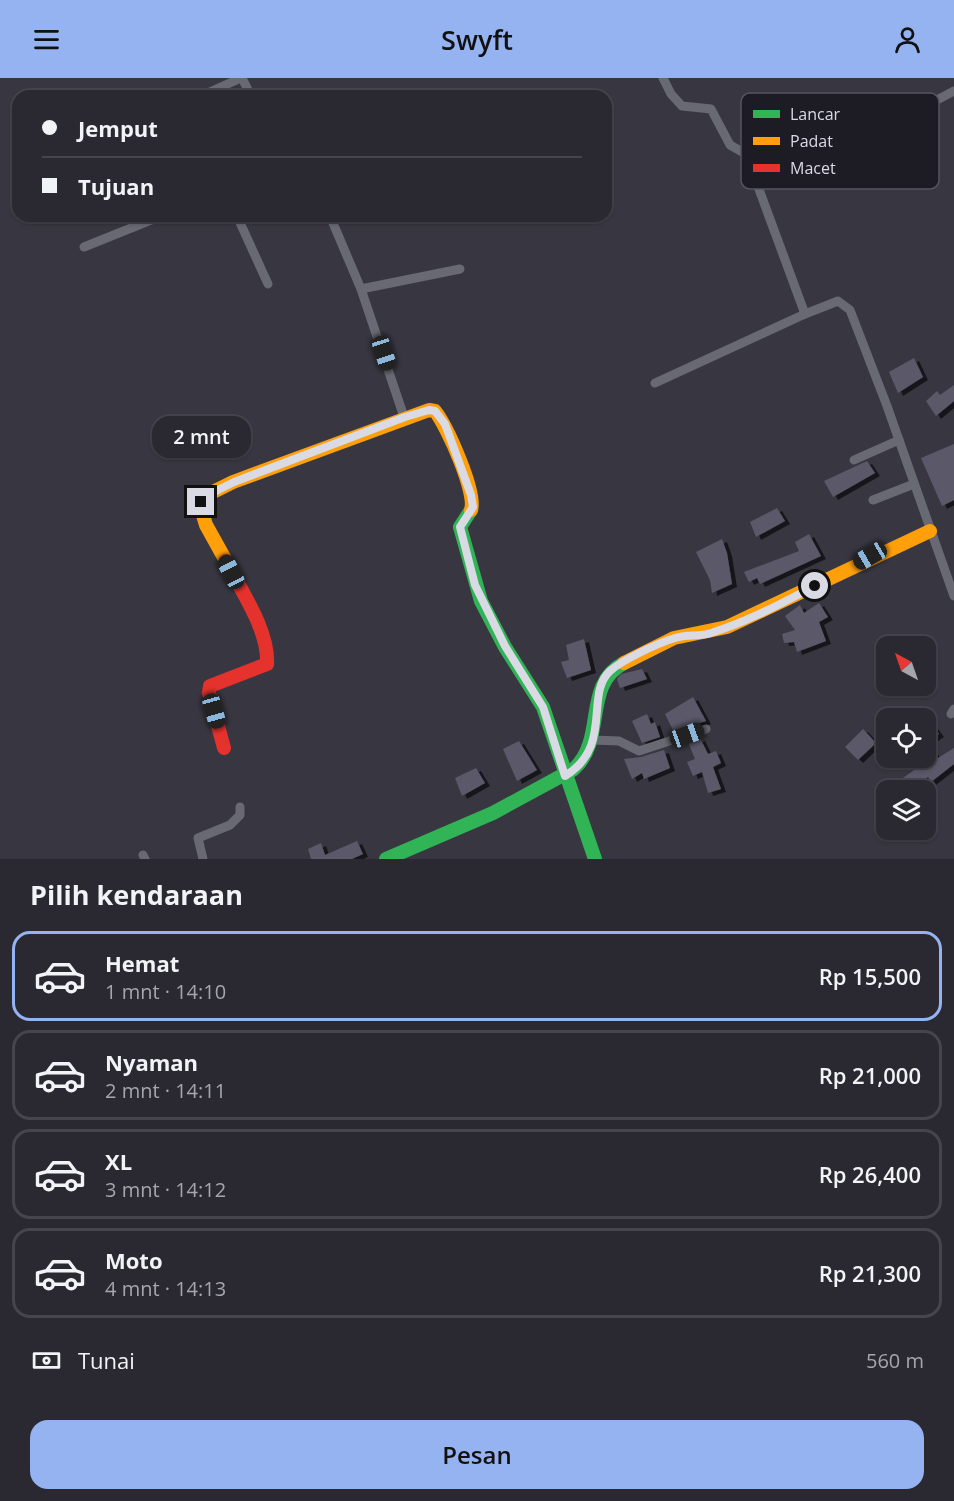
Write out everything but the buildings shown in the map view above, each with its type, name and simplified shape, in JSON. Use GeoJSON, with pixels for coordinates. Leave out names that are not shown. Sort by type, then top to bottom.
{"type":"FeatureCollection","features":[{"type":"Feature","properties":{"kind":"street"},"geometry":{"type":"LineString","coordinates":[[215,90],[242,78]]}},
{"type":"Feature","properties":{"kind":"street"},"geometry":{"type":"LineString","coordinates":[[663,78],[671,94],[682,106],[711,109],[730,145],[741,151]]}},
{"type":"Feature","properties":{"kind":"street"},"geometry":{"type":"LineString","coordinates":[[939,99],[954,91]]}},
{"type":"Feature","properties":{"kind":"street"},"geometry":{"type":"LineString","coordinates":[[759,189],[805,314]]}},
{"type":"Feature","properties":{"kind":"street"},"geometry":{"type":"LineString","coordinates":[[84,247],[133,222]]}},
{"type":"Feature","properties":{"kind":"street"},"geometry":{"type":"LineString","coordinates":[[240,222],[268,284]]}},
{"type":"Feature","properties":{"kind":"street"},"geometry":{"type":"LineString","coordinates":[[333,222],[361,289],[405,417]]}},
{"type":"Feature","properties":{"kind":"street"},"geometry":{"type":"LineString","coordinates":[[361,289],[460,268]]}},
{"type":"Feature","properties":{"kind":"street"},"geometry":{"type":"LineString","coordinates":[[655,383],[838,301],[850,310],[954,596]]}},
{"type":"Feature","properties":{"kind":"street"},"geometry":{"type":"LineString","coordinates":[[224,748],[209,693],[210,686],[267,664],[269,655],[262,634],[206,525],[200,511],[201,502],[208,495],[234,482],[405,417],[429,410],[435,411],[445,424],[473,507],[460,527],[475,585],[505,646],[543,707],[595,859]]}},
{"type":"Feature","properties":{"kind":"street"},"geometry":{"type":"LineString","coordinates":[[854,460],[899,440]]}},
{"type":"Feature","properties":{"kind":"street"},"geometry":{"type":"LineString","coordinates":[[873,500],[914,484]]}},
{"type":"Feature","properties":{"kind":"street"},"geometry":{"type":"LineString","coordinates":[[386,859],[472,822],[565,776],[584,760],[593,740],[602,683],[609,672],[616,667],[675,638],[709,634],[724,628],[799,595],[870,556],[930,531]]}},
{"type":"Feature","properties":{"kind":"street"},"geometry":{"type":"LineString","coordinates":[[593,740],[619,741],[639,752],[706,729]]}},
{"type":"Feature","properties":{"kind":"street"},"geometry":{"type":"LineString","coordinates":[[203,859],[198,838],[230,825],[240,815],[240,807]]}},
{"type":"Feature","properties":{"kind":"traffic: fast"},"geometry":{"type":"LineString","coordinates":[[471,510],[460,527],[481,601],[505,647],[543,707],[595,859]]}},
{"type":"Feature","properties":{"kind":"traffic: fast"},"geometry":{"type":"LineString","coordinates":[[386,859],[493,813],[574,769],[584,756],[590,742],[598,698],[603,684],[611,673],[624,663]]}},
{"type":"Feature","properties":{"kind":"traffic: slow"},"geometry":{"type":"LineString","coordinates":[[226,561],[203,515],[203,502],[211,493],[233,482],[429,410],[435,411],[440,419],[460,460],[470,489],[471,510]]}},
{"type":"Feature","properties":{"kind":"traffic: slow"},"geometry":{"type":"LineString","coordinates":[[624,663],[674,638],[727,627],[930,531]]}},
{"type":"Feature","properties":{"kind":"traffic: jam"},"geometry":{"type":"LineString","coordinates":[[224,748],[209,693],[210,686],[267,664],[264,638],[259,624],[226,561]]}},
{"type":"Feature","properties":{"kind":"route"},"geometry":{"type":"LineString","coordinates":[[201,502],[208,495],[234,482],[405,417],[429,410],[435,411],[445,424],[471,495],[473,507],[461,522],[460,531],[475,585],[505,646],[543,707],[565,776],[579,767],[588,754],[593,740],[602,683],[609,672],[658,645],[675,638],[709,634],[774,607],[815,586]]}}]}
